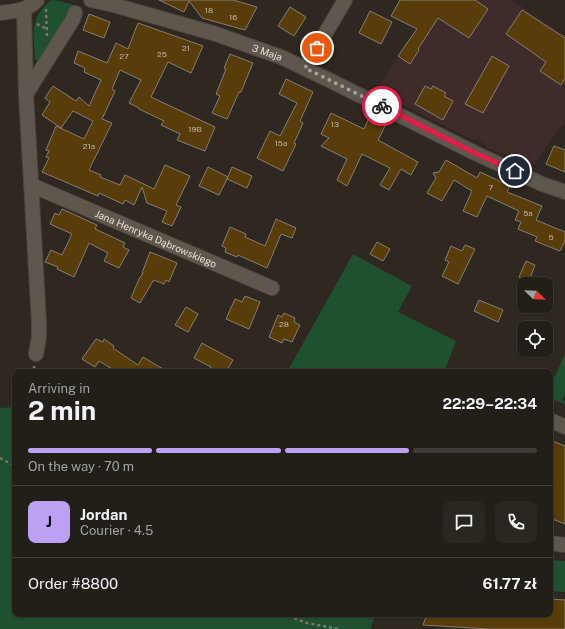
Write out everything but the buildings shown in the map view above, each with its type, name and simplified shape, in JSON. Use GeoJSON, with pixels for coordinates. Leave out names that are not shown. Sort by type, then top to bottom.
{"type":"FeatureCollection","features":[{"type":"Feature","properties":{"kind":"street","name":"3 Maja"},"geometry":{"type":"LineString","coordinates":[[91,0],[114,5],[216,34],[269,52],[305,68],[475,153],[542,184],[565,192]]}},
{"type":"Feature","properties":{"kind":"street"},"geometry":{"type":"LineString","coordinates":[[305,68],[345,0]]}},
{"type":"Feature","properties":{"kind":"street"},"geometry":{"type":"LineString","coordinates":[[0,13],[24,9],[41,2]]}},
{"type":"Feature","properties":{"kind":"street"},"geometry":{"type":"LineString","coordinates":[[24,9],[26,94],[36,188],[39,323],[39,337],[36,354]]}},
{"type":"Feature","properties":{"kind":"street"},"geometry":{"type":"LineString","coordinates":[[26,94],[73,19],[75,13]]}},
{"type":"Feature","properties":{"kind":"street","name":"Jana Henryka Dąbrowskiego"},"geometry":{"type":"LineString","coordinates":[[36,188],[272,288]]}},
{"type":"Feature","properties":{"kind":"street"},"geometry":{"type":"LineString","coordinates":[[553,421],[565,427]]}},
{"type":"Feature","properties":{"kind":"street"},"geometry":{"type":"LineString","coordinates":[[553,543],[565,545]]}},
{"type":"Feature","properties":{"kind":"path"},"geometry":{"type":"LineString","coordinates":[[41,2],[47,29],[47,40]]}},
{"type":"Feature","properties":{"kind":"path"},"geometry":{"type":"LineString","coordinates":[[33,22],[52,32]]}},
{"type":"Feature","properties":{"kind":"path"},"geometry":{"type":"LineString","coordinates":[[0,458],[12,464]]}},
{"type":"Feature","properties":{"kind":"path"},"geometry":{"type":"LineString","coordinates":[[291,617],[307,623],[339,629]]}},
{"type":"Feature","properties":{"kind":"shaded area"},"geometry":{"type":"Polygon","coordinates":[[[435,0],[512,0],[565,36],[565,122],[531,167],[486,147],[486,145],[475,139],[472,140],[376,91],[435,0]]]}},
{"type":"Feature","properties":{"kind":"green space"},"geometry":{"type":"Polygon","coordinates":[[[54,0],[83,7],[70,9],[70,13],[40,62],[36,61],[34,27],[38,15],[42,9],[49,2],[54,0]]]}},
{"type":"Feature","properties":{"kind":"green space"},"geometry":{"type":"Polygon","coordinates":[[[353,254],[412,286],[398,312],[456,341],[445,369],[289,369],[353,254]]]}},
{"type":"Feature","properties":{"kind":"green space"},"geometry":{"type":"Polygon","coordinates":[[[565,353],[565,393],[562,400],[565,404],[553,399],[553,381],[565,353]]]}},
{"type":"Feature","properties":{"kind":"green space"},"geometry":{"type":"Polygon","coordinates":[[[12,407],[12,617],[375,617],[370,629],[0,629],[0,408],[12,407]]]}},
{"type":"Feature","properties":{"kind":"green space"},"geometry":{"type":"Polygon","coordinates":[[[553,560],[565,561],[565,592],[553,591],[553,560]]]}},
{"type":"Feature","properties":{"kind":"way so far"},"geometry":{"type":"LineString","coordinates":[[317,48],[305,68],[382,106]]}},
{"type":"Feature","properties":{"kind":"route"},"geometry":{"type":"LineString","coordinates":[[382,106],[475,153],[515,171]]}}]}
